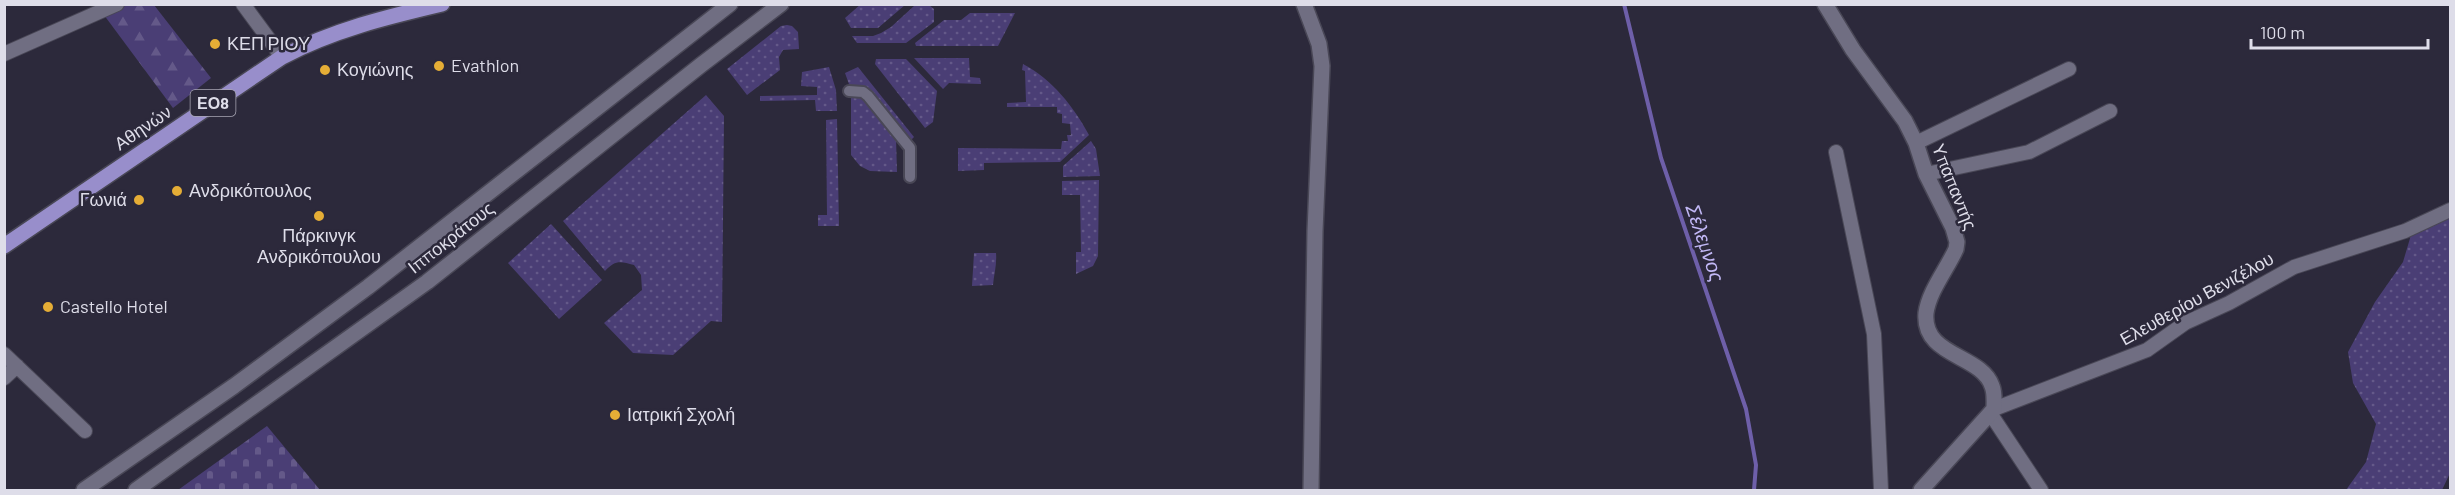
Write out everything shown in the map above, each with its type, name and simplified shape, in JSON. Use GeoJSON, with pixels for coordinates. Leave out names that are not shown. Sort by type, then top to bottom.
{"type":"FeatureCollection","features":[{"type":"Feature","properties":{"kind":"main road","name":"Αθηνών"},"geometry":{"type":"LineString","coordinates":[[4,246],[282,57],[357,26],[442,4]]}},
{"type":"Feature","properties":{"kind":"street"},"geometry":{"type":"LineString","coordinates":[[4,54],[117,4]]}},
{"type":"Feature","properties":{"kind":"street"},"geometry":{"type":"LineString","coordinates":[[243,4],[282,57]]}},
{"type":"Feature","properties":{"kind":"street","name":"Ιπποκράτους"},"geometry":{"type":"LineString","coordinates":[[84,490],[234,386],[393,269],[730,4]]}},
{"type":"Feature","properties":{"kind":"street","name":"Ιπποκράτους"},"geometry":{"type":"LineString","coordinates":[[136,490],[427,282],[700,65],[781,4]]}},
{"type":"Feature","properties":{"kind":"street"},"geometry":{"type":"LineString","coordinates":[[1304,4],[1319,44],[1322,66],[1315,231],[1311,490]]}},
{"type":"Feature","properties":{"kind":"street","name":"Υπαπαντής"},"geometry":{"type":"LineString","coordinates":[[1825,4],[1853,50],[1905,121],[1916,143],[1926,174],[1953,228],[1957,242],[1928,306],[1927,324],[1938,344],[1989,378],[1993,386],[1992,411]]}},
{"type":"Feature","properties":{"kind":"street"},"geometry":{"type":"LineString","coordinates":[[1916,143],[2069,69]]}},
{"type":"Feature","properties":{"kind":"street"},"geometry":{"type":"LineString","coordinates":[[849,91],[863,92],[868,96],[910,148],[910,177]]}},
{"type":"Feature","properties":{"kind":"street"},"geometry":{"type":"LineString","coordinates":[[1926,174],[2029,152],[2110,111]]}},
{"type":"Feature","properties":{"kind":"street"},"geometry":{"type":"LineString","coordinates":[[1836,152],[1874,334],[1881,490]]}},
{"type":"Feature","properties":{"kind":"street","name":"Ελευθερίου Βενιζέλου"},"geometry":{"type":"LineString","coordinates":[[1992,411],[2147,350],[2185,323],[2229,303],[2294,267],[2405,231],[2451,210]]}},
{"type":"Feature","properties":{"kind":"street"},"geometry":{"type":"LineString","coordinates":[[4,354],[85,431]]}},
{"type":"Feature","properties":{"kind":"street"},"geometry":{"type":"LineString","coordinates":[[4,378],[17,366]]}},
{"type":"Feature","properties":{"kind":"street"},"geometry":{"type":"LineString","coordinates":[[1921,490],[1992,411],[2041,490]]}},
{"type":"Feature","properties":{"kind":"green space"},"geometry":{"type":"Polygon","coordinates":[[[861,4],[905,5],[878,28],[851,28],[845,18],[861,4]]]}},
{"type":"Feature","properties":{"kind":"green space"},"geometry":{"type":"Polygon","coordinates":[[[124,5],[154,5],[211,78],[173,108],[104,15],[124,5]]]}},
{"type":"Feature","properties":{"kind":"green space"},"geometry":{"type":"Polygon","coordinates":[[[929,5],[934,9],[934,22],[906,43],[857,43],[852,36],[873,36],[881,33],[914,6],[929,5]]]}},
{"type":"Feature","properties":{"kind":"green space"},"geometry":{"type":"Polygon","coordinates":[[[970,13],[1015,13],[998,46],[916,46],[915,43],[944,20],[961,20],[970,13]]]}},
{"type":"Feature","properties":{"kind":"green space"},"geometry":{"type":"Polygon","coordinates":[[[781,26],[792,26],[798,32],[799,49],[783,50],[779,57],[780,70],[747,95],[727,69],[781,26]]]}},
{"type":"Feature","properties":{"kind":"green space"},"geometry":{"type":"Polygon","coordinates":[[[914,58],[969,58],[970,77],[980,78],[981,84],[949,83],[943,89],[914,58]]]}},
{"type":"Feature","properties":{"kind":"green space"},"geometry":{"type":"Polygon","coordinates":[[[876,59],[906,59],[937,91],[933,122],[925,128],[875,64],[876,59]]]}},
{"type":"Feature","properties":{"kind":"green space"},"geometry":{"type":"Polygon","coordinates":[[[1023,64],[1053,86],[1076,114],[1089,135],[1060,162],[984,163],[984,170],[958,171],[958,148],[1061,149],[1062,141],[1068,141],[1067,135],[1071,135],[1070,124],[1062,123],[1062,114],[1057,113],[1057,107],[1007,107],[1007,103],[1026,102],[1023,64]]]}},
{"type":"Feature","properties":{"kind":"green space"},"geometry":{"type":"Polygon","coordinates":[[[829,67],[836,90],[837,111],[816,111],[815,100],[760,101],[760,96],[817,95],[817,87],[801,86],[802,72],[829,67]]]}},
{"type":"Feature","properties":{"kind":"green space"},"geometry":{"type":"Polygon","coordinates":[[[858,67],[914,137],[911,140],[867,88],[850,87],[845,73],[858,67]]]}},
{"type":"Feature","properties":{"kind":"green space"},"geometry":{"type":"Polygon","coordinates":[[[706,95],[724,116],[722,322],[711,321],[673,355],[633,353],[604,323],[642,290],[641,275],[634,265],[621,262],[615,263],[605,271],[563,221],[706,95]]]}},
{"type":"Feature","properties":{"kind":"green space"},"geometry":{"type":"Polygon","coordinates":[[[851,95],[864,97],[896,138],[897,172],[870,171],[860,166],[851,155],[851,95]]]}},
{"type":"Feature","properties":{"kind":"green space"},"geometry":{"type":"Polygon","coordinates":[[[837,119],[839,226],[818,226],[818,215],[827,215],[826,120],[837,119]]]}},
{"type":"Feature","properties":{"kind":"green space"},"geometry":{"type":"Polygon","coordinates":[[[1091,141],[1096,149],[1100,176],[1063,177],[1063,166],[1091,141]]]}},
{"type":"Feature","properties":{"kind":"green space"},"geometry":{"type":"Polygon","coordinates":[[[1099,180],[1098,256],[1093,266],[1076,274],[1076,252],[1081,252],[1080,195],[1062,195],[1062,181],[1099,180]]]}},
{"type":"Feature","properties":{"kind":"green space"},"geometry":{"type":"Polygon","coordinates":[[[2450,215],[2450,473],[2442,490],[2346,490],[2366,462],[2376,424],[2353,383],[2348,352],[2375,302],[2403,262],[2411,235],[2450,215]]]}},
{"type":"Feature","properties":{"kind":"green space"},"geometry":{"type":"Polygon","coordinates":[[[551,224],[602,280],[559,319],[508,263],[551,224]]]}},
{"type":"Feature","properties":{"kind":"green space"},"geometry":{"type":"Polygon","coordinates":[[[974,253],[996,253],[993,285],[972,286],[974,253]]]}},
{"type":"Feature","properties":{"kind":"green space"},"geometry":{"type":"Polygon","coordinates":[[[267,426],[320,490],[178,490],[267,426]]]}},
{"type":"Feature","properties":{"kind":"waterway","name":"Σέλεμνος"},"geometry":{"type":"LineString","coordinates":[[1624,4],[1661,158],[1746,409],[1756,465],[1754,490]]}},
{"type":"Feature","properties":{"kind":"place","name":"ΚΕΠ ΡΙΟΥ"},"geometry":{"type":"Point","coordinates":[215,44]}},
{"type":"Feature","properties":{"kind":"place","name":"Evathlon"},"geometry":{"type":"Point","coordinates":[439,66]}},
{"type":"Feature","properties":{"kind":"place","name":"Κογιώνης"},"geometry":{"type":"Point","coordinates":[325,70]}},
{"type":"Feature","properties":{"kind":"place","name":"Ανδρικόπουλος"},"geometry":{"type":"Point","coordinates":[177,191]}},
{"type":"Feature","properties":{"kind":"place","name":"Γωνιά"},"geometry":{"type":"Point","coordinates":[139,200]}},
{"type":"Feature","properties":{"kind":"place","name":"Πάρκινγκ Ανδρικόπουλου"},"geometry":{"type":"Point","coordinates":[319,216]}},
{"type":"Feature","properties":{"kind":"place","name":"Castello Hotel"},"geometry":{"type":"Point","coordinates":[48,307]}},
{"type":"Feature","properties":{"kind":"place","name":"Ιατρική Σχολή"},"geometry":{"type":"Point","coordinates":[615,415]}}]}
